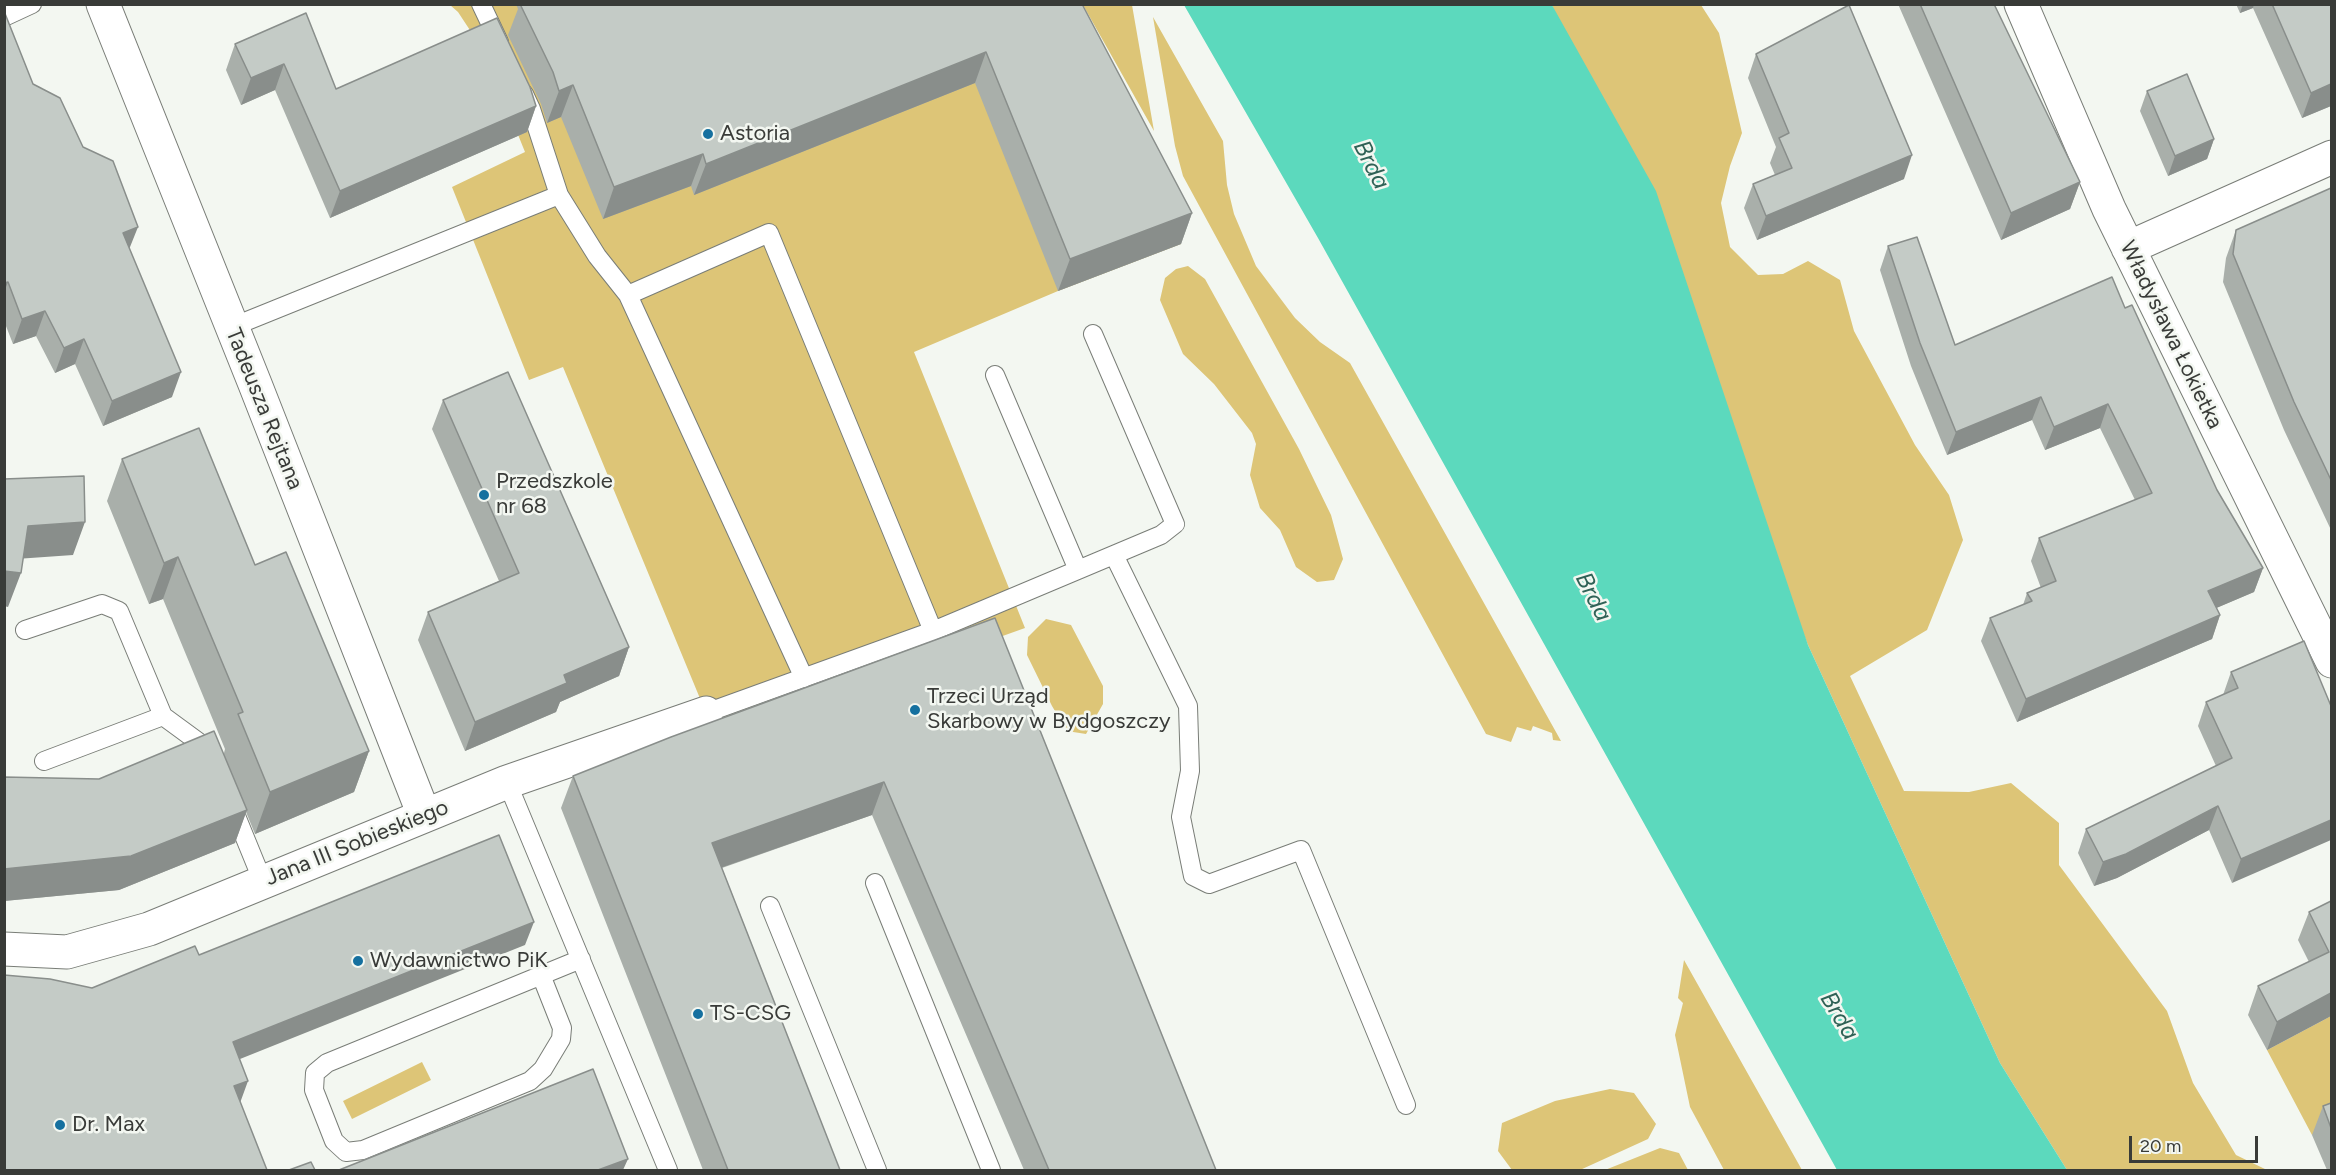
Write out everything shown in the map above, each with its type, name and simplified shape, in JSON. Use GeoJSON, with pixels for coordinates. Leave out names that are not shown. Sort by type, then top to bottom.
{"type":"FeatureCollection","features":[{"type":"Feature","properties":{"kind":"street","name":"Tadeusza Rejtana"},"geometry":{"type":"LineString","coordinates":[[103,4],[424,815]]}},
{"type":"Feature","properties":{"kind":"street","name":"Władysława Łokietka"},"geometry":{"type":"LineString","coordinates":[[2021,4],[2128,248],[2331,659]]}},
{"type":"Feature","properties":{"kind":"street"},"geometry":{"type":"LineString","coordinates":[[2128,248],[2331,157]]}},
{"type":"Feature","properties":{"kind":"street","name":"Jana III Sobieskiego"},"geometry":{"type":"LineString","coordinates":[[4,949],[67,952],[149,929],[507,782],[706,713]]}},
{"type":"Feature","properties":{"kind":"lane"},"geometry":{"type":"LineString","coordinates":[[4,17],[32,4]]}},
{"type":"Feature","properties":{"kind":"lane"},"geometry":{"type":"LineString","coordinates":[[481,4],[506,57]]}},
{"type":"Feature","properties":{"kind":"lane"},"geometry":{"type":"LineString","coordinates":[[516,78],[531,109],[560,195],[597,256],[628,295],[804,678]]}},
{"type":"Feature","properties":{"kind":"lane"},"geometry":{"type":"LineString","coordinates":[[232,327],[560,195]]}},
{"type":"Feature","properties":{"kind":"lane"},"geometry":{"type":"LineString","coordinates":[[628,295],[769,233],[933,631]]}},
{"type":"Feature","properties":{"kind":"lane"},"geometry":{"type":"LineString","coordinates":[[706,713],[933,631],[1161,536],[1175,524],[1093,334]]}},
{"type":"Feature","properties":{"kind":"lane"},"geometry":{"type":"LineString","coordinates":[[995,375],[1078,570]]}},
{"type":"Feature","properties":{"kind":"lane"},"geometry":{"type":"LineString","coordinates":[[1114,555],[1188,706],[1190,771],[1181,817],[1192,876],[1209,884],[1301,850],[1406,1105]]}},
{"type":"Feature","properties":{"kind":"lane"},"geometry":{"type":"LineString","coordinates":[[24,630],[102,604],[119,611],[163,716],[208,749],[217,771]]}},
{"type":"Feature","properties":{"kind":"lane"},"geometry":{"type":"LineString","coordinates":[[44,761],[163,716]]}},
{"type":"Feature","properties":{"kind":"lane"},"geometry":{"type":"LineString","coordinates":[[507,782],[668,1170]]}},
{"type":"Feature","properties":{"kind":"lane"},"geometry":{"type":"LineString","coordinates":[[226,792],[263,882]]}},
{"type":"Feature","properties":{"kind":"lane"},"geometry":{"type":"LineString","coordinates":[[875,883],[991,1170]]}},
{"type":"Feature","properties":{"kind":"lane"},"geometry":{"type":"LineString","coordinates":[[770,906],[877,1170]]}},
{"type":"Feature","properties":{"kind":"lane"},"geometry":{"type":"LineString","coordinates":[[541,975],[562,1028],[561,1039],[543,1069],[530,1081],[363,1150],[346,1152],[334,1141],[314,1090],[315,1073],[327,1063],[541,975],[581,959]]}},
{"type":"Feature","properties":{"kind":"shaded area"},"geometry":{"type":"Polygon","coordinates":[[[450,5],[1054,5],[1181,244],[1058,291],[914,352],[1025,628],[723,736],[706,713],[563,367],[529,380],[452,187],[525,152],[485,53],[458,12],[450,5]]]}},
{"type":"Feature","properties":{"kind":"shaded area"},"geometry":{"type":"Polygon","coordinates":[[[1083,5],[1132,5],[1154,131],[1083,5]]]}},
{"type":"Feature","properties":{"kind":"shaded area"},"geometry":{"type":"Polygon","coordinates":[[[1552,5],[1701,5],[1719,33],[1742,133],[1730,166],[1721,203],[1730,247],[1758,275],[1783,274],[1808,261],[1840,280],[1854,331],[1915,445],[1949,495],[1963,540],[1927,630],[1850,676],[1904,791],[1969,792],[2011,783],[2059,823],[2059,865],[2167,1011],[2193,1083],[2236,1155],[2267,1170],[2067,1170],[2000,1063],[1808,645],[1552,5]]]}},
{"type":"Feature","properties":{"kind":"shaded area"},"geometry":{"type":"Polygon","coordinates":[[[1153,17],[1223,141],[1227,185],[1234,214],[1256,266],[1295,318],[1320,342],[1350,363],[1561,741],[1553,740],[1552,733],[1533,726],[1531,731],[1517,727],[1511,742],[1486,734],[1183,176],[1175,146],[1153,17]]]}},
{"type":"Feature","properties":{"kind":"shaded area"},"geometry":{"type":"Polygon","coordinates":[[[1188,266],[1205,279],[1299,449],[1331,515],[1343,559],[1334,580],[1317,582],[1296,567],[1280,530],[1260,508],[1250,475],[1256,444],[1252,433],[1214,384],[1183,354],[1160,300],[1165,278],[1176,269],[1188,266]]]}},
{"type":"Feature","properties":{"kind":"shaded area"},"geometry":{"type":"Polygon","coordinates":[[[1046,619],[1071,625],[1103,686],[1103,704],[1086,734],[1067,731],[1027,655],[1028,637],[1046,619]]]}},
{"type":"Feature","properties":{"kind":"shaded area"},"geometry":{"type":"Polygon","coordinates":[[[1684,960],[1802,1170],[1724,1170],[1690,1107],[1675,1035],[1683,1003],[1678,998],[1684,960]]]}},
{"type":"Feature","properties":{"kind":"shaded area"},"geometry":{"type":"Polygon","coordinates":[[[2331,1016],[2331,1126],[2312,1135],[2267,1050],[2331,1016]]]}},
{"type":"Feature","properties":{"kind":"shaded area"},"geometry":{"type":"Polygon","coordinates":[[[422,1062],[431,1080],[352,1119],[343,1101],[422,1062]]]}},
{"type":"Feature","properties":{"kind":"shaded area"},"geometry":{"type":"Polygon","coordinates":[[[1610,1089],[1634,1093],[1656,1124],[1648,1139],[1580,1170],[1512,1170],[1498,1151],[1502,1123],[1555,1101],[1610,1089]]]}},
{"type":"Feature","properties":{"kind":"shaded area"},"geometry":{"type":"Polygon","coordinates":[[[1660,1148],[1679,1153],[1688,1170],[1605,1170],[1660,1148]]]}},
{"type":"Feature","properties":{"kind":"water","name":"Brda"},"geometry":{"type":"Polygon","coordinates":[[[1184,5],[1552,5],[1656,191],[1808,645],[2000,1063],[2067,1170],[1837,1170],[1318,238],[1184,5]]]}},
{"type":"Feature","properties":{"kind":"building","name":"Astoria"},"geometry":{"type":"Polygon","coordinates":[[[520,4],[1082,4],[1192,213],[1070,259],[986,52],[706,164],[703,154],[614,187],[573,85],[559,91],[553,72],[520,4]]]}},
{"type":"Feature","properties":{"kind":"building"},"geometry":{"type":"Polygon","coordinates":[[[1920,4],[1994,4],[2080,182],[2011,213],[1920,4]]]}},
{"type":"Feature","properties":{"kind":"building"},"geometry":{"type":"Polygon","coordinates":[[[2272,4],[2331,4],[2331,84],[2311,93],[2272,4]]]}},
{"type":"Feature","properties":{"kind":"building"},"geometry":{"type":"Polygon","coordinates":[[[1849,5],[1912,155],[1766,216],[1753,184],[1792,168],[1779,138],[1789,133],[1756,54],[1849,5]]]}},
{"type":"Feature","properties":{"kind":"building"},"geometry":{"type":"Polygon","coordinates":[[[4,11],[33,84],[60,98],[83,147],[113,161],[138,227],[123,233],[181,372],[112,401],[84,339],[64,348],[45,311],[22,319],[8,282],[4,283],[4,11]]]}},
{"type":"Feature","properties":{"kind":"building"},"geometry":{"type":"Polygon","coordinates":[[[306,13],[336,89],[497,18],[530,87],[536,106],[340,191],[284,64],[251,78],[235,44],[306,13]]]}},
{"type":"Feature","properties":{"kind":"building"},"geometry":{"type":"Polygon","coordinates":[[[2187,74],[2214,139],[2175,156],[2147,91],[2187,74]]]}},
{"type":"Feature","properties":{"kind":"building"},"geometry":{"type":"Polygon","coordinates":[[[2331,188],[2331,480],[2294,402],[2233,254],[2236,230],[2331,188]]]}},
{"type":"Feature","properties":{"kind":"building"},"geometry":{"type":"Polygon","coordinates":[[[1917,237],[1955,345],[2112,277],[2125,308],[2132,305],[2217,490],[2263,568],[2208,591],[2220,615],[2026,699],[1990,618],[2032,601],[2027,593],[2056,581],[2039,538],[2152,493],[2108,404],[2054,427],[2041,397],[1956,432],[1920,343],[1888,246],[1917,237]]]}},
{"type":"Feature","properties":{"kind":"building"},"geometry":{"type":"Polygon","coordinates":[[[508,372],[629,647],[564,675],[567,683],[475,722],[428,612],[519,573],[443,400],[508,372]]]}},
{"type":"Feature","properties":{"kind":"building"},"geometry":{"type":"Polygon","coordinates":[[[199,428],[255,565],[286,552],[369,751],[270,792],[238,714],[243,712],[178,557],[164,563],[122,459],[199,428]]]}},
{"type":"Feature","properties":{"kind":"building"},"geometry":{"type":"Polygon","coordinates":[[[84,476],[85,522],[28,526],[21,573],[4,571],[4,479],[84,476]]]}},
{"type":"Feature","properties":{"kind":"building"},"geometry":{"type":"Polygon","coordinates":[[[995,618],[1216,1170],[1049,1170],[884,782],[712,843],[840,1170],[728,1170],[573,776],[671,737],[995,618]]]}},
{"type":"Feature","properties":{"kind":"building"},"geometry":{"type":"Polygon","coordinates":[[[2304,641],[2331,706],[2331,820],[2241,859],[2218,806],[2126,854],[2103,862],[2086,829],[2232,758],[2206,702],[2238,688],[2231,672],[2304,641]]]}},
{"type":"Feature","properties":{"kind":"building"},"geometry":{"type":"Polygon","coordinates":[[[214,731],[247,810],[131,856],[4,869],[4,777],[99,779],[214,731]]]}},
{"type":"Feature","properties":{"kind":"building"},"geometry":{"type":"Polygon","coordinates":[[[499,835],[534,922],[233,1042],[248,1081],[234,1086],[267,1170],[4,1170],[4,975],[50,979],[92,988],[195,946],[199,955],[499,835]]]}},
{"type":"Feature","properties":{"kind":"building"},"geometry":{"type":"Polygon","coordinates":[[[2331,901],[2331,993],[2277,1022],[2258,986],[2329,952],[2309,912],[2331,901]]]}},
{"type":"Feature","properties":{"kind":"building"},"geometry":{"type":"Polygon","coordinates":[[[593,1069],[628,1159],[598,1170],[339,1170],[593,1069]]]}},
{"type":"Feature","properties":{"kind":"building"},"geometry":{"type":"Polygon","coordinates":[[[2331,1103],[2331,1128],[2323,1106],[2331,1103]]]}},
{"type":"Feature","properties":{"kind":"building"},"geometry":{"type":"Polygon","coordinates":[[[311,1162],[315,1170],[289,1170],[311,1162]]]}},
{"type":"Feature","properties":{"kind":"place","name":"Astoria"},"geometry":{"type":"Point","coordinates":[708,134]}},
{"type":"Feature","properties":{"kind":"place","name":"Przedszkole nr 68"},"geometry":{"type":"Point","coordinates":[484,495]}},
{"type":"Feature","properties":{"kind":"place","name":"Trzeci Urząd Skarbowy w Bydgoszczy"},"geometry":{"type":"Point","coordinates":[915,710]}},
{"type":"Feature","properties":{"kind":"place","name":"Wydawnictwo PiK"},"geometry":{"type":"Point","coordinates":[358,961]}},
{"type":"Feature","properties":{"kind":"place","name":"TS-CSG"},"geometry":{"type":"Point","coordinates":[698,1014]}},
{"type":"Feature","properties":{"kind":"place","name":"Dr. Max"},"geometry":{"type":"Point","coordinates":[60,1125]}}]}
